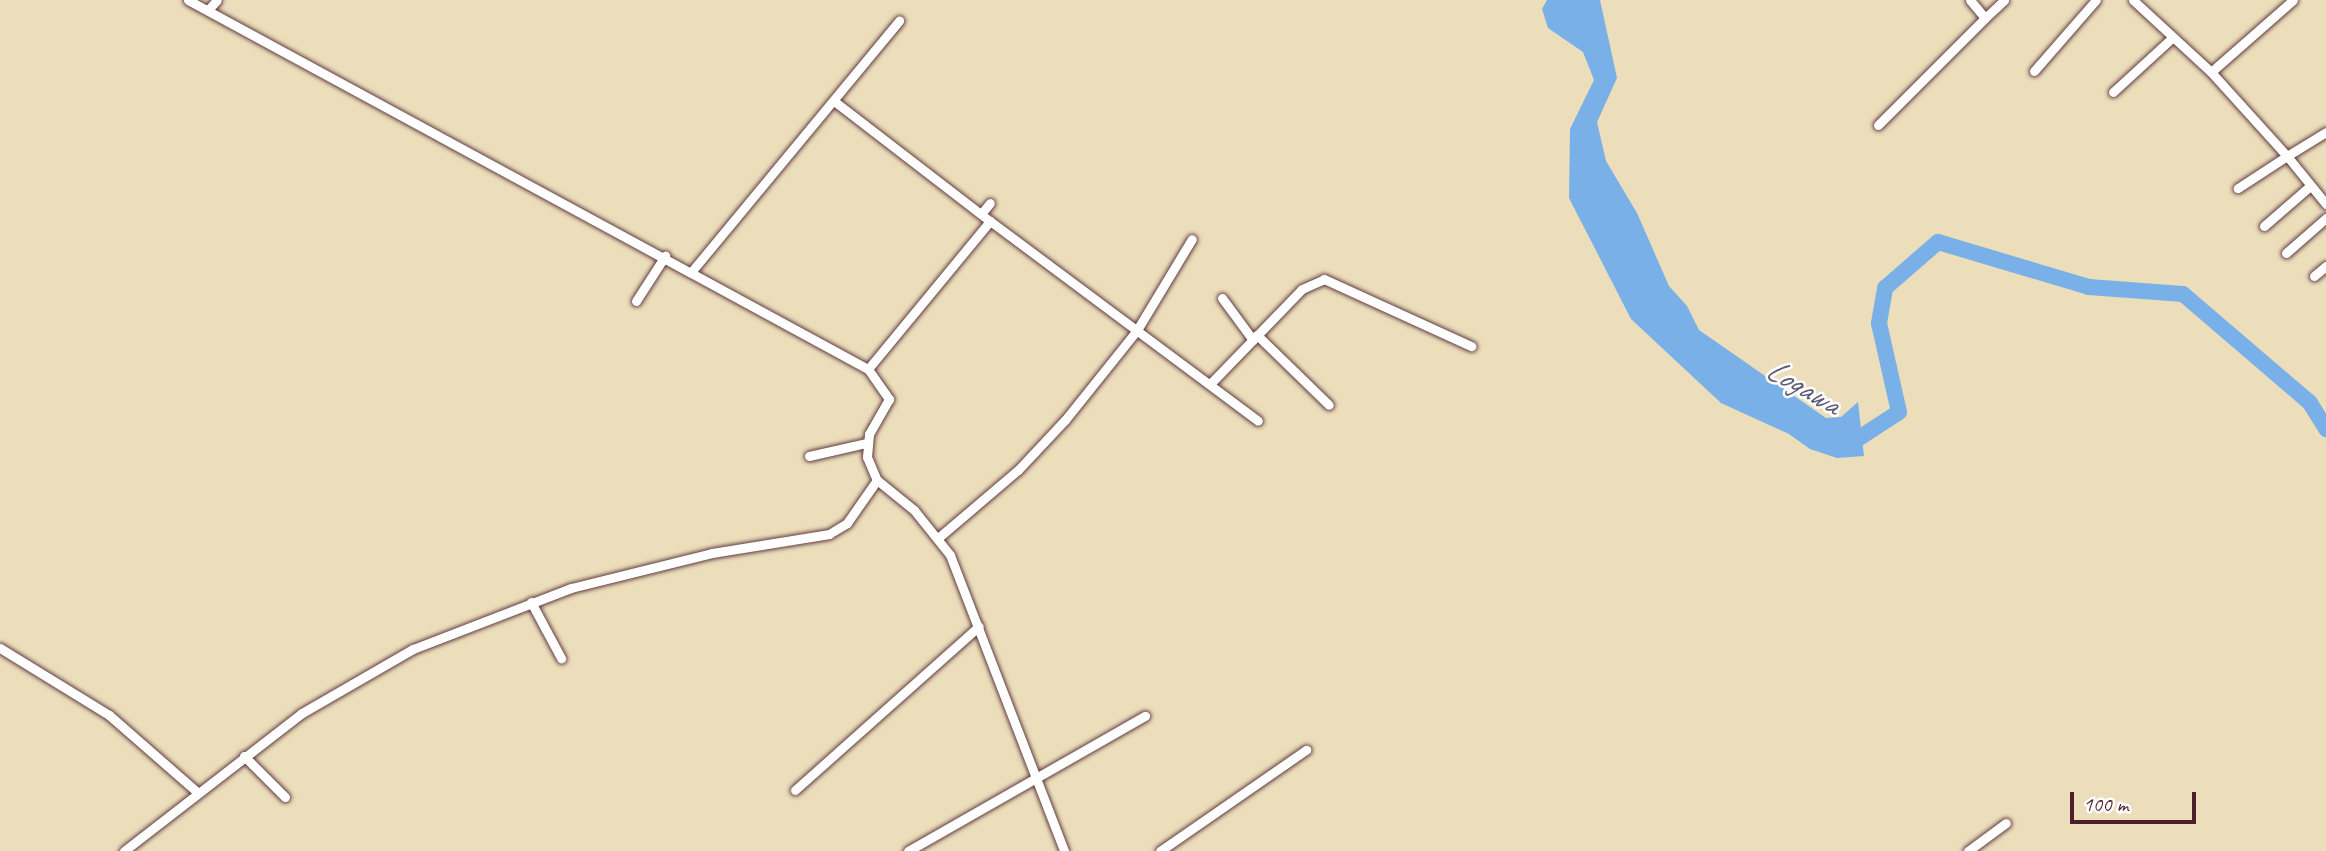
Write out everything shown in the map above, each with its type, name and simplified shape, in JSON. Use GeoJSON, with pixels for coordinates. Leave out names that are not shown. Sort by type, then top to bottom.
{"type":"FeatureCollection","features":[{"type":"Feature","properties":{"kind":"street"},"geometry":{"type":"LineString","coordinates":[[188,0],[665,256],[868,369],[889,399],[866,443],[877,480],[894,491],[938,538],[950,555],[1064,851]]}},
{"type":"Feature","properties":{"kind":"street"},"geometry":{"type":"LineString","coordinates":[[208,10],[217,0]]}},
{"type":"Feature","properties":{"kind":"street"},"geometry":{"type":"LineString","coordinates":[[1970,0],[1985,18]]}},
{"type":"Feature","properties":{"kind":"street"},"geometry":{"type":"LineString","coordinates":[[1878,125],[2004,0]]}},
{"type":"Feature","properties":{"kind":"street"},"geometry":{"type":"LineString","coordinates":[[2034,71],[2096,0]]}},
{"type":"Feature","properties":{"kind":"street"},"geometry":{"type":"LineString","coordinates":[[2133,0],[2211,72],[2287,156],[2326,204]]}},
{"type":"Feature","properties":{"kind":"street"},"geometry":{"type":"LineString","coordinates":[[2211,72],[2292,0]]}},
{"type":"Feature","properties":{"kind":"street"},"geometry":{"type":"LineString","coordinates":[[692,271],[899,21]]}},
{"type":"Feature","properties":{"kind":"street"},"geometry":{"type":"LineString","coordinates":[[2113,92],[2173,37]]}},
{"type":"Feature","properties":{"kind":"street"},"geometry":{"type":"LineString","coordinates":[[834,101],[1258,421]]}},
{"type":"Feature","properties":{"kind":"street"},"geometry":{"type":"LineString","coordinates":[[2238,188],[2326,132]]}},
{"type":"Feature","properties":{"kind":"street"},"geometry":{"type":"LineString","coordinates":[[2264,226],[2310,186]]}},
{"type":"Feature","properties":{"kind":"street"},"geometry":{"type":"LineString","coordinates":[[981,214],[990,203]]}},
{"type":"Feature","properties":{"kind":"street"},"geometry":{"type":"LineString","coordinates":[[2286,253],[2326,218]]}},
{"type":"Feature","properties":{"kind":"street"},"geometry":{"type":"LineString","coordinates":[[868,369],[990,221]]}},
{"type":"Feature","properties":{"kind":"street"},"geometry":{"type":"LineString","coordinates":[[938,538],[1017,470],[1065,420],[1137,330],[1192,239]]}},
{"type":"Feature","properties":{"kind":"street"},"geometry":{"type":"LineString","coordinates":[[636,301],[665,256]]}},
{"type":"Feature","properties":{"kind":"street"},"geometry":{"type":"LineString","coordinates":[[2314,276],[2326,266]]}},
{"type":"Feature","properties":{"kind":"street"},"geometry":{"type":"LineString","coordinates":[[1210,384],[1303,289],[1324,279],[1471,346]]}},
{"type":"Feature","properties":{"kind":"street"},"geometry":{"type":"LineString","coordinates":[[1222,298],[1255,338],[1329,405]]}},
{"type":"Feature","properties":{"kind":"street"},"geometry":{"type":"LineString","coordinates":[[809,456],[866,443]]}},
{"type":"Feature","properties":{"kind":"street"},"geometry":{"type":"LineString","coordinates":[[124,851],[244,756],[328,695],[440,637],[531,603],[712,553],[829,534],[847,523],[877,480]]}},
{"type":"Feature","properties":{"kind":"street"},"geometry":{"type":"LineString","coordinates":[[531,603],[561,657]]}},
{"type":"Feature","properties":{"kind":"street"},"geometry":{"type":"LineString","coordinates":[[795,790],[979,626]]}},
{"type":"Feature","properties":{"kind":"street"},"geometry":{"type":"LineString","coordinates":[[0,649],[109,715],[198,793]]}},
{"type":"Feature","properties":{"kind":"street"},"geometry":{"type":"LineString","coordinates":[[908,851],[1145,716]]}},
{"type":"Feature","properties":{"kind":"street"},"geometry":{"type":"LineString","coordinates":[[1160,851],[1306,750]]}},
{"type":"Feature","properties":{"kind":"street"},"geometry":{"type":"LineString","coordinates":[[244,756],[285,797]]}},
{"type":"Feature","properties":{"kind":"street"},"geometry":{"type":"LineString","coordinates":[[1968,851],[2006,823]]}},
{"type":"Feature","properties":{"kind":"water"},"geometry":{"type":"Polygon","coordinates":[[[1547,0],[1600,0],[1617,78],[1597,122],[1606,161],[1637,213],[1669,286],[1687,306],[1699,330],[1826,418],[1841,417],[1858,402],[1864,456],[1837,458],[1810,449],[1789,434],[1721,403],[1631,319],[1569,198],[1570,129],[1594,80],[1583,52],[1548,28],[1542,9],[1547,0]]]}},
{"type":"Feature","properties":{"kind":"waterway","name":"Logawa"},"geometry":{"type":"LineString","coordinates":[[1844,440],[1853,442],[1899,412],[1879,323],[1885,288],[1938,242],[2089,287],[2183,294],[2310,403],[2326,429]]}}]}
